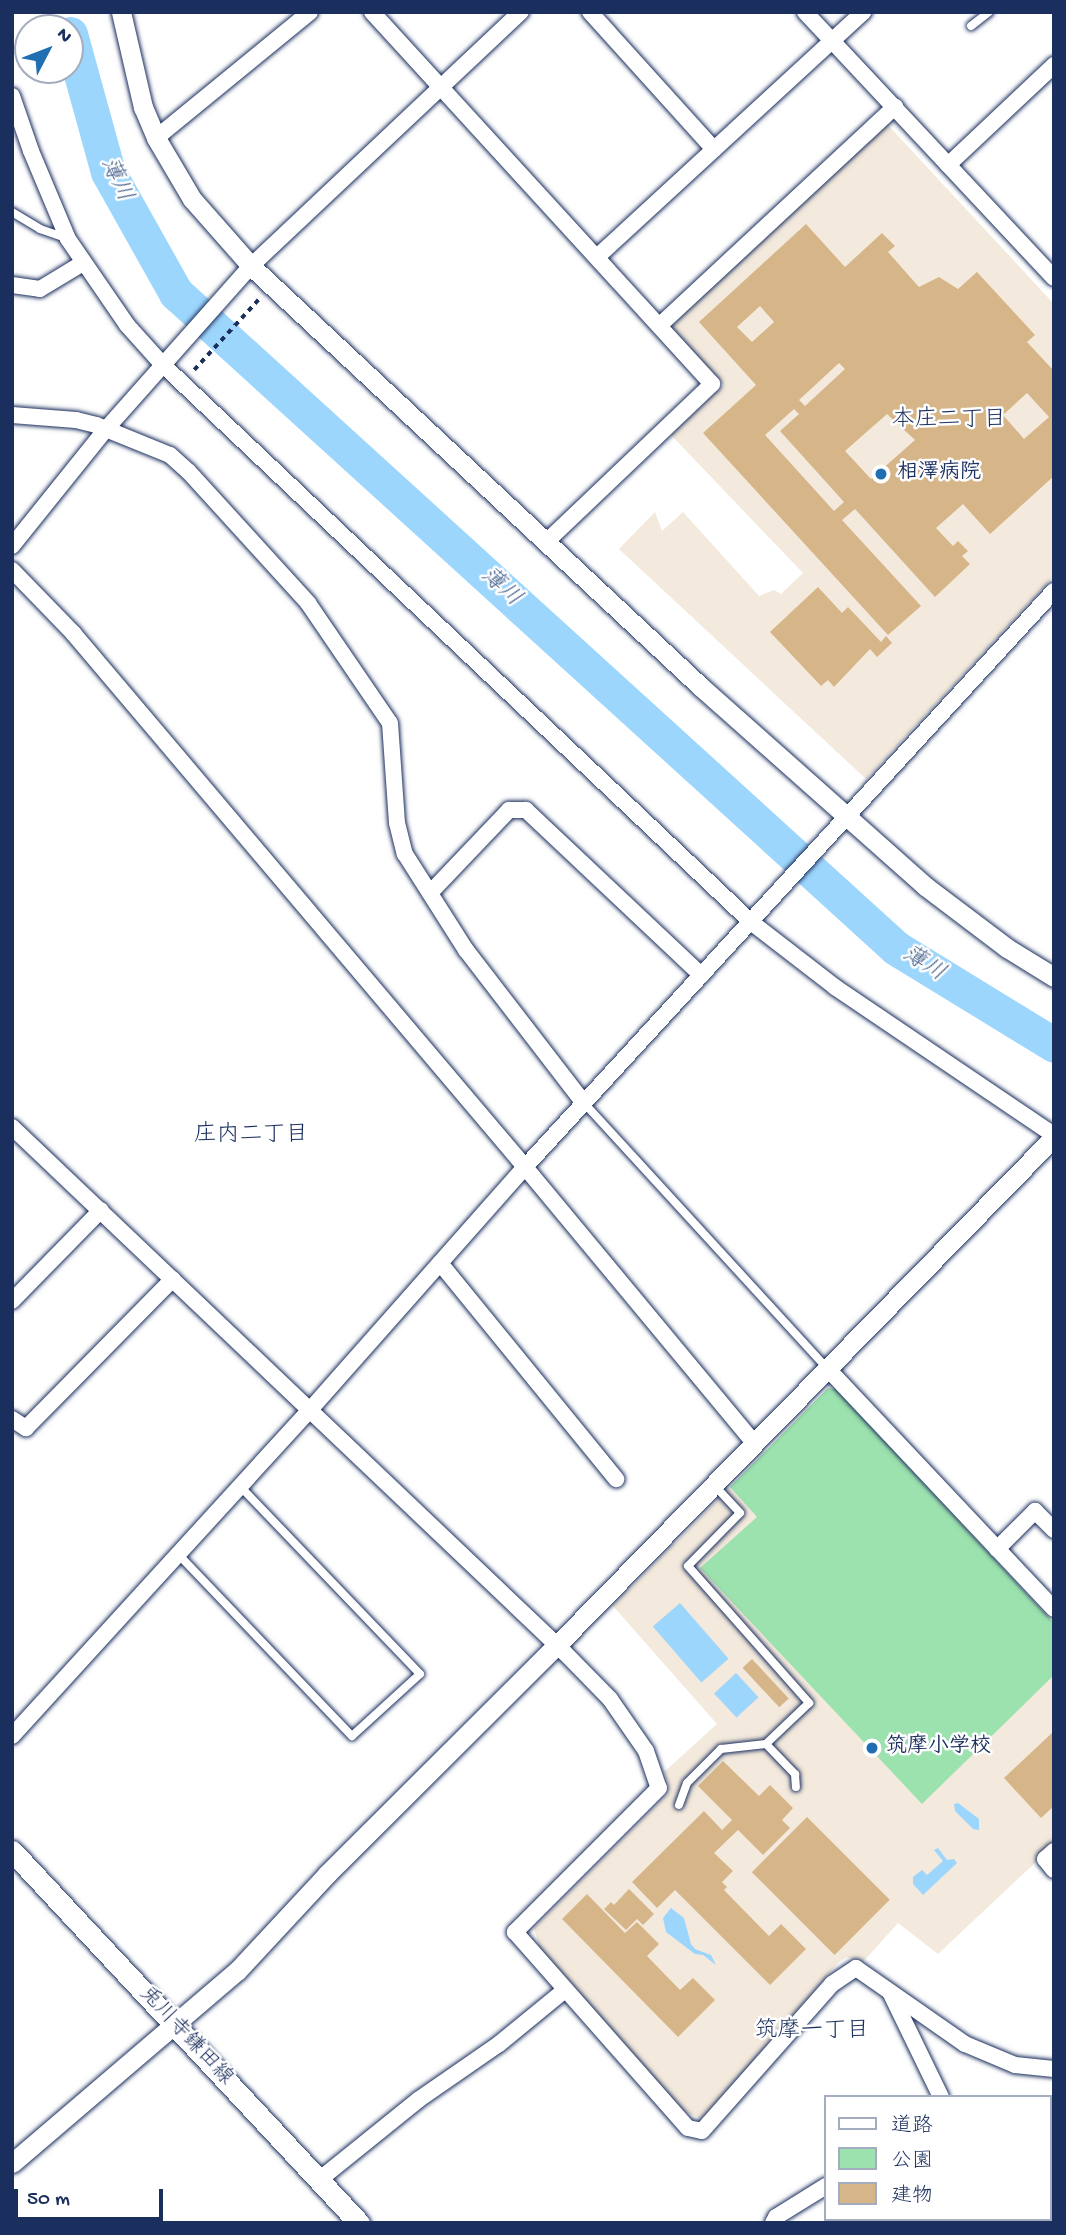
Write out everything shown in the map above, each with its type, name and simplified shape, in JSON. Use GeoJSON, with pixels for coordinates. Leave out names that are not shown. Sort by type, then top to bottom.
{"type":"FeatureCollection","features":[{"type":"Feature","properties":{"kind":"main road","name":"兎川寺鎌田線"},"geometry":{"type":"LineString","coordinates":[[15,1859],[359,2223]]}},
{"type":"Feature","properties":{"kind":"street"},"geometry":{"type":"LineString","coordinates":[[121,12],[141,97],[156,138],[192,199],[245,272],[546,542],[843,822],[1007,948],[1054,977]]}},
{"type":"Feature","properties":{"kind":"street"},"geometry":{"type":"LineString","coordinates":[[156,138],[310,12]]}},
{"type":"Feature","properties":{"kind":"street"},"geometry":{"type":"LineString","coordinates":[[372,12],[712,384],[546,542]]}},
{"type":"Feature","properties":{"kind":"street"},"geometry":{"type":"LineString","coordinates":[[12,546],[107,428],[245,272],[438,87],[521,12]]}},
{"type":"Feature","properties":{"kind":"street"},"geometry":{"type":"LineString","coordinates":[[590,12],[714,149]]}},
{"type":"Feature","properties":{"kind":"street"},"geometry":{"type":"LineString","coordinates":[[806,12],[1054,278]]}},
{"type":"Feature","properties":{"kind":"street"},"geometry":{"type":"LineString","coordinates":[[597,257],[863,12]]}},
{"type":"Feature","properties":{"kind":"street"},"geometry":{"type":"LineString","coordinates":[[948,165],[1054,65]]}},
{"type":"Feature","properties":{"kind":"street"},"geometry":{"type":"LineString","coordinates":[[12,96],[31,151],[68,239],[127,324],[755,918],[845,994],[1054,1136],[556,1646],[327,1874],[237,1971],[175,2027],[12,2163]]}},
{"type":"Feature","properties":{"kind":"street"},"geometry":{"type":"LineString","coordinates":[[660,326],[895,107]]}},
{"type":"Feature","properties":{"kind":"street"},"geometry":{"type":"LineString","coordinates":[[12,285],[40,289],[83,263]]}},
{"type":"Feature","properties":{"kind":"street"},"geometry":{"type":"LineString","coordinates":[[12,415],[76,420],[107,428],[170,455],[189,472],[308,603],[390,723],[397,823],[405,855],[466,950],[584,1103]]}},
{"type":"Feature","properties":{"kind":"street"},"geometry":{"type":"LineString","coordinates":[[12,570],[73,633],[525,1167],[754,1443]]}},
{"type":"Feature","properties":{"kind":"street"},"geometry":{"type":"LineString","coordinates":[[12,1736],[309,1411],[525,1167],[1054,591]]}},
{"type":"Feature","properties":{"kind":"street"},"geometry":{"type":"LineString","coordinates":[[430,893],[509,810],[526,810],[701,975]]}},
{"type":"Feature","properties":{"kind":"street"},"geometry":{"type":"LineString","coordinates":[[12,1127],[610,1699],[646,1751],[659,1788],[515,1932],[688,2128],[702,2131],[832,1984],[856,1968],[965,2044],[1014,2065],[1054,2069]]}},
{"type":"Feature","properties":{"kind":"street"},"geometry":{"type":"LineString","coordinates":[[12,1301],[101,1210]]}},
{"type":"Feature","properties":{"kind":"street"},"geometry":{"type":"LineString","coordinates":[[440,1263],[616,1479]]}},
{"type":"Feature","properties":{"kind":"street"},"geometry":{"type":"LineString","coordinates":[[12,1419],[26,1428],[173,1279]]}},
{"type":"Feature","properties":{"kind":"street"},"geometry":{"type":"LineString","coordinates":[[827,1368],[1054,1609]]}},
{"type":"Feature","properties":{"kind":"street"},"geometry":{"type":"LineString","coordinates":[[997,1549],[1035,1511],[1054,1530]]}},
{"type":"Feature","properties":{"kind":"street"},"geometry":{"type":"LineString","coordinates":[[1054,1851],[1045,1859],[1054,1870]]}},
{"type":"Feature","properties":{"kind":"street"},"geometry":{"type":"LineString","coordinates":[[319,2180],[418,2100],[499,2044],[565,1990]]}},
{"type":"Feature","properties":{"kind":"street"},"geometry":{"type":"LineString","coordinates":[[889,1990],[940,2095]]}},
{"type":"Feature","properties":{"kind":"street"},"geometry":{"type":"LineString","coordinates":[[774,2223],[776,2217],[824,2187]]}},
{"type":"Feature","properties":{"kind":"lane"},"geometry":{"type":"LineString","coordinates":[[971,26],[989,12]]}},
{"type":"Feature","properties":{"kind":"lane"},"geometry":{"type":"LineString","coordinates":[[12,212],[40,229],[68,239]]}},
{"type":"Feature","properties":{"kind":"lane"},"geometry":{"type":"LineString","coordinates":[[584,1103],[827,1368]]}},
{"type":"Feature","properties":{"kind":"lane"},"geometry":{"type":"LineString","coordinates":[[679,1804],[687,1783],[721,1749],[766,1744],[809,1703],[688,1566],[740,1513],[714,1485]]}},
{"type":"Feature","properties":{"kind":"lane"},"geometry":{"type":"LineString","coordinates":[[178,1554],[352,1736],[420,1674],[240,1486]]}},
{"type":"Feature","properties":{"kind":"lane"},"geometry":{"type":"LineString","coordinates":[[766,1744],[795,1774],[796,1787]]}},
{"type":"Feature","properties":{"kind":"path"},"geometry":{"type":"LineString","coordinates":[[189,375],[262,297]]}},
{"type":"Feature","properties":{"kind":"shaded area","name":"相澤病院"},"geometry":{"type":"Polygon","coordinates":[[[887,124],[1054,304],[1054,576],[866,779],[619,549],[655,512],[662,531],[683,512],[759,596],[774,590],[781,594],[803,573],[671,435],[724,385],[670,327],[887,124]]]}},
{"type":"Feature","properties":{"kind":"shaded area","name":"筑摩小学校"},"geometry":{"type":"Polygon","coordinates":[[[828,1388],[1054,1623],[1054,1845],[938,1954],[898,1923],[863,1962],[847,1957],[839,1962],[709,2113],[700,2118],[683,2111],[540,1950],[534,1928],[667,1795],[669,1786],[664,1772],[717,1724],[613,1606],[828,1388]]]}},
{"type":"Feature","properties":{"kind":"green space"},"geometry":{"type":"Polygon","coordinates":[[[828,1388],[836,1389],[1054,1623],[1054,1675],[922,1804],[700,1568],[757,1517],[730,1487],[828,1388]]]}},
{"type":"Feature","properties":{"kind":"water"},"geometry":{"type":"Polygon","coordinates":[[[680,1603],[729,1659],[701,1682],[653,1627],[680,1603]]]}},
{"type":"Feature","properties":{"kind":"water"},"geometry":{"type":"Polygon","coordinates":[[[736,1673],[759,1697],[737,1718],[714,1693],[736,1673]]]}},
{"type":"Feature","properties":{"kind":"water"},"geometry":{"type":"Polygon","coordinates":[[[958,1803],[979,1819],[979,1830],[973,1829],[955,1811],[954,1804],[958,1803]]]}},
{"type":"Feature","properties":{"kind":"water"},"geometry":{"type":"Polygon","coordinates":[[[938,1848],[947,1860],[954,1859],[957,1863],[923,1895],[913,1884],[913,1877],[922,1870],[927,1875],[943,1861],[934,1850],[938,1848]]]}},
{"type":"Feature","properties":{"kind":"water"},"geometry":{"type":"Polygon","coordinates":[[[671,1908],[684,1918],[691,1944],[695,1949],[711,1955],[716,1965],[703,1955],[695,1954],[666,1932],[663,1918],[671,1908]]]}},
{"type":"Feature","properties":{"kind":"building"},"geometry":{"type":"Polygon","coordinates":[[[806,224],[845,267],[882,233],[895,246],[888,252],[919,287],[939,277],[958,289],[977,272],[1035,335],[1027,342],[1054,371],[1054,476],[990,534],[963,504],[936,528],[953,546],[958,541],[968,551],[962,556],[970,564],[935,597],[855,509],[842,520],[921,606],[888,635],[703,433],[756,385],[699,322],[806,224]],[[760,306],[737,327],[752,342],[774,322],[760,306]],[[839,363],[799,400],[805,406],[845,369],[839,363]],[[1027,393],[1003,415],[1024,439],[1049,417],[1027,393]],[[794,409],[765,435],[834,511],[844,502],[780,431],[799,414],[794,409]],[[887,414],[845,451],[871,479],[915,440],[887,414]]]}},
{"type":"Feature","properties":{"kind":"building"},"geometry":{"type":"Polygon","coordinates":[[[818,587],[842,613],[848,607],[881,642],[886,636],[892,643],[877,657],[870,649],[834,687],[828,680],[821,686],[770,632],[818,587]]]}},
{"type":"Feature","properties":{"kind":"building"},"geometry":{"type":"Polygon","coordinates":[[[752,1659],[789,1698],[779,1707],[742,1668],[752,1659]]]}},
{"type":"Feature","properties":{"kind":"building"},"geometry":{"type":"Polygon","coordinates":[[[1054,1731],[1054,1806],[1041,1818],[1004,1778],[1054,1731]]]}},
{"type":"Feature","properties":{"kind":"building"},"geometry":{"type":"Polygon","coordinates":[[[723,1761],[759,1796],[770,1785],[793,1808],[782,1820],[790,1828],[763,1855],[738,1830],[714,1853],[733,1871],[722,1882],[727,1887],[724,1890],[769,1936],[781,1924],[806,1949],[770,1985],[675,1890],[657,1908],[632,1882],[704,1811],[722,1830],[732,1820],[698,1786],[723,1761]]]}},
{"type":"Feature","properties":{"kind":"building"},"geometry":{"type":"Polygon","coordinates":[[[807,1817],[890,1900],[835,1955],[752,1872],[807,1817]]]}},
{"type":"Feature","properties":{"kind":"building"},"geometry":{"type":"Polygon","coordinates":[[[629,1889],[654,1914],[643,1925],[637,1919],[626,1930],[604,1909],[611,1902],[614,1905],[629,1889]]]}},
{"type":"Feature","properties":{"kind":"building"},"geometry":{"type":"Polygon","coordinates":[[[587,1894],[625,1933],[637,1922],[659,1944],[647,1956],[680,1990],[693,1978],[715,2000],[678,2037],[562,1919],[587,1894]]]}},
{"type":"Feature","properties":{"kind":"waterway","name":"薄川"},"geometry":{"type":"LineString","coordinates":[[84,84],[108,172],[176,293],[896,948],[1054,1045]]}},
{"type":"Feature","properties":{"kind":"place","name":"相澤病院"},"geometry":{"type":"Point","coordinates":[881,474]}},
{"type":"Feature","properties":{"kind":"place","name":"筑摩小学校"},"geometry":{"type":"Point","coordinates":[872,1748]}},
{"type":"Feature","properties":{"kind":"district","name":"本庄二丁目"},"geometry":{"type":"Point","coordinates":[949,421]}},
{"type":"Feature","properties":{"kind":"district","name":"庄内二丁目"},"geometry":{"type":"Point","coordinates":[251,1136]}},
{"type":"Feature","properties":{"kind":"district","name":"筑摩一丁目"},"geometry":{"type":"Point","coordinates":[812,2032]}}]}
